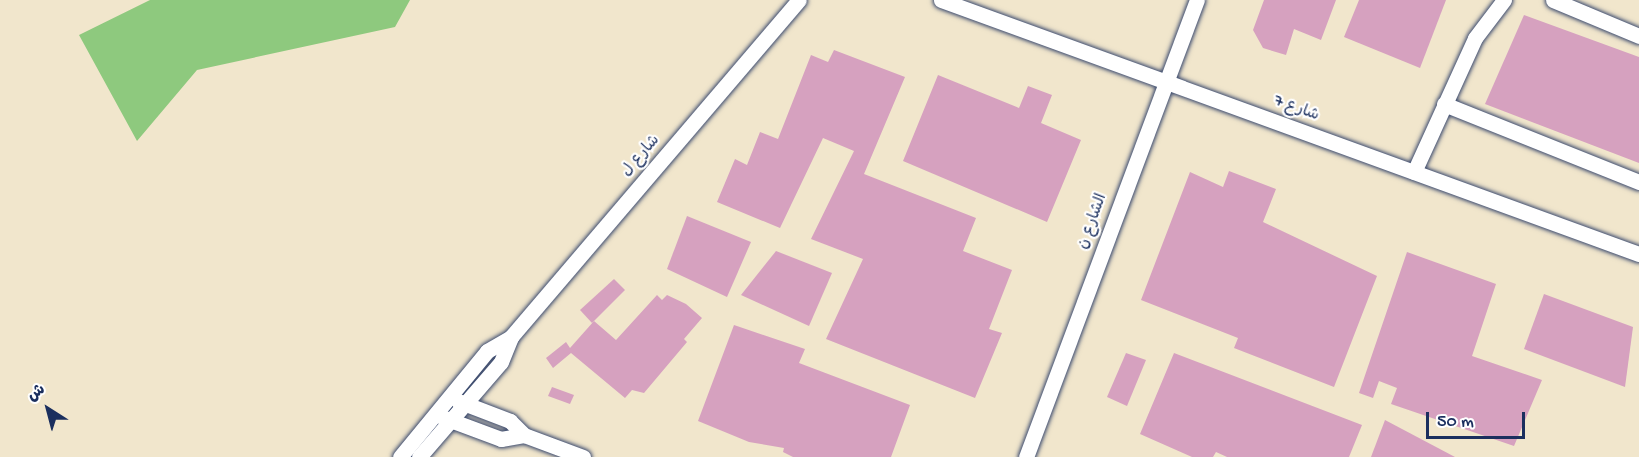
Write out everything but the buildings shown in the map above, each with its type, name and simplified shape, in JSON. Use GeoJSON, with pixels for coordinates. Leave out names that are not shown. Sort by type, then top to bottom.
{"type":"FeatureCollection","features":[{"type":"Feature","properties":{"kind":"street","name":"شارع ل"},"geometry":{"type":"LineString","coordinates":[[419,457],[501,362],[511,337],[800,0]]}},
{"type":"Feature","properties":{"kind":"street","name":"شارع 7"},"geometry":{"type":"LineString","coordinates":[[941,0],[1639,254]]}},
{"type":"Feature","properties":{"kind":"street","name":"الشارع ن"},"geometry":{"type":"LineString","coordinates":[[1026,457],[1197,0]]}},
{"type":"Feature","properties":{"kind":"street"},"geometry":{"type":"LineString","coordinates":[[1414,172],[1475,38],[1504,0]]}},
{"type":"Feature","properties":{"kind":"street"},"geometry":{"type":"LineString","coordinates":[[1552,0],[1639,36]]}},
{"type":"Feature","properties":{"kind":"street"},"geometry":{"type":"LineString","coordinates":[[1444,104],[1639,182]]}},
{"type":"Feature","properties":{"kind":"street","name":"شارع ل"},"geometry":{"type":"LineString","coordinates":[[400,457],[487,351],[511,337]]}},
{"type":"Feature","properties":{"kind":"street"},"geometry":{"type":"LineString","coordinates":[[447,398],[510,421],[524,435],[582,457]]}},
{"type":"Feature","properties":{"kind":"street"},"geometry":{"type":"LineString","coordinates":[[433,414],[501,439],[524,435]]}},
{"type":"Feature","properties":{"kind":"green space"},"geometry":{"type":"Polygon","coordinates":[[[150,0],[410,0],[395,27],[197,70],[137,141],[79,35],[150,0]]]}}]}
